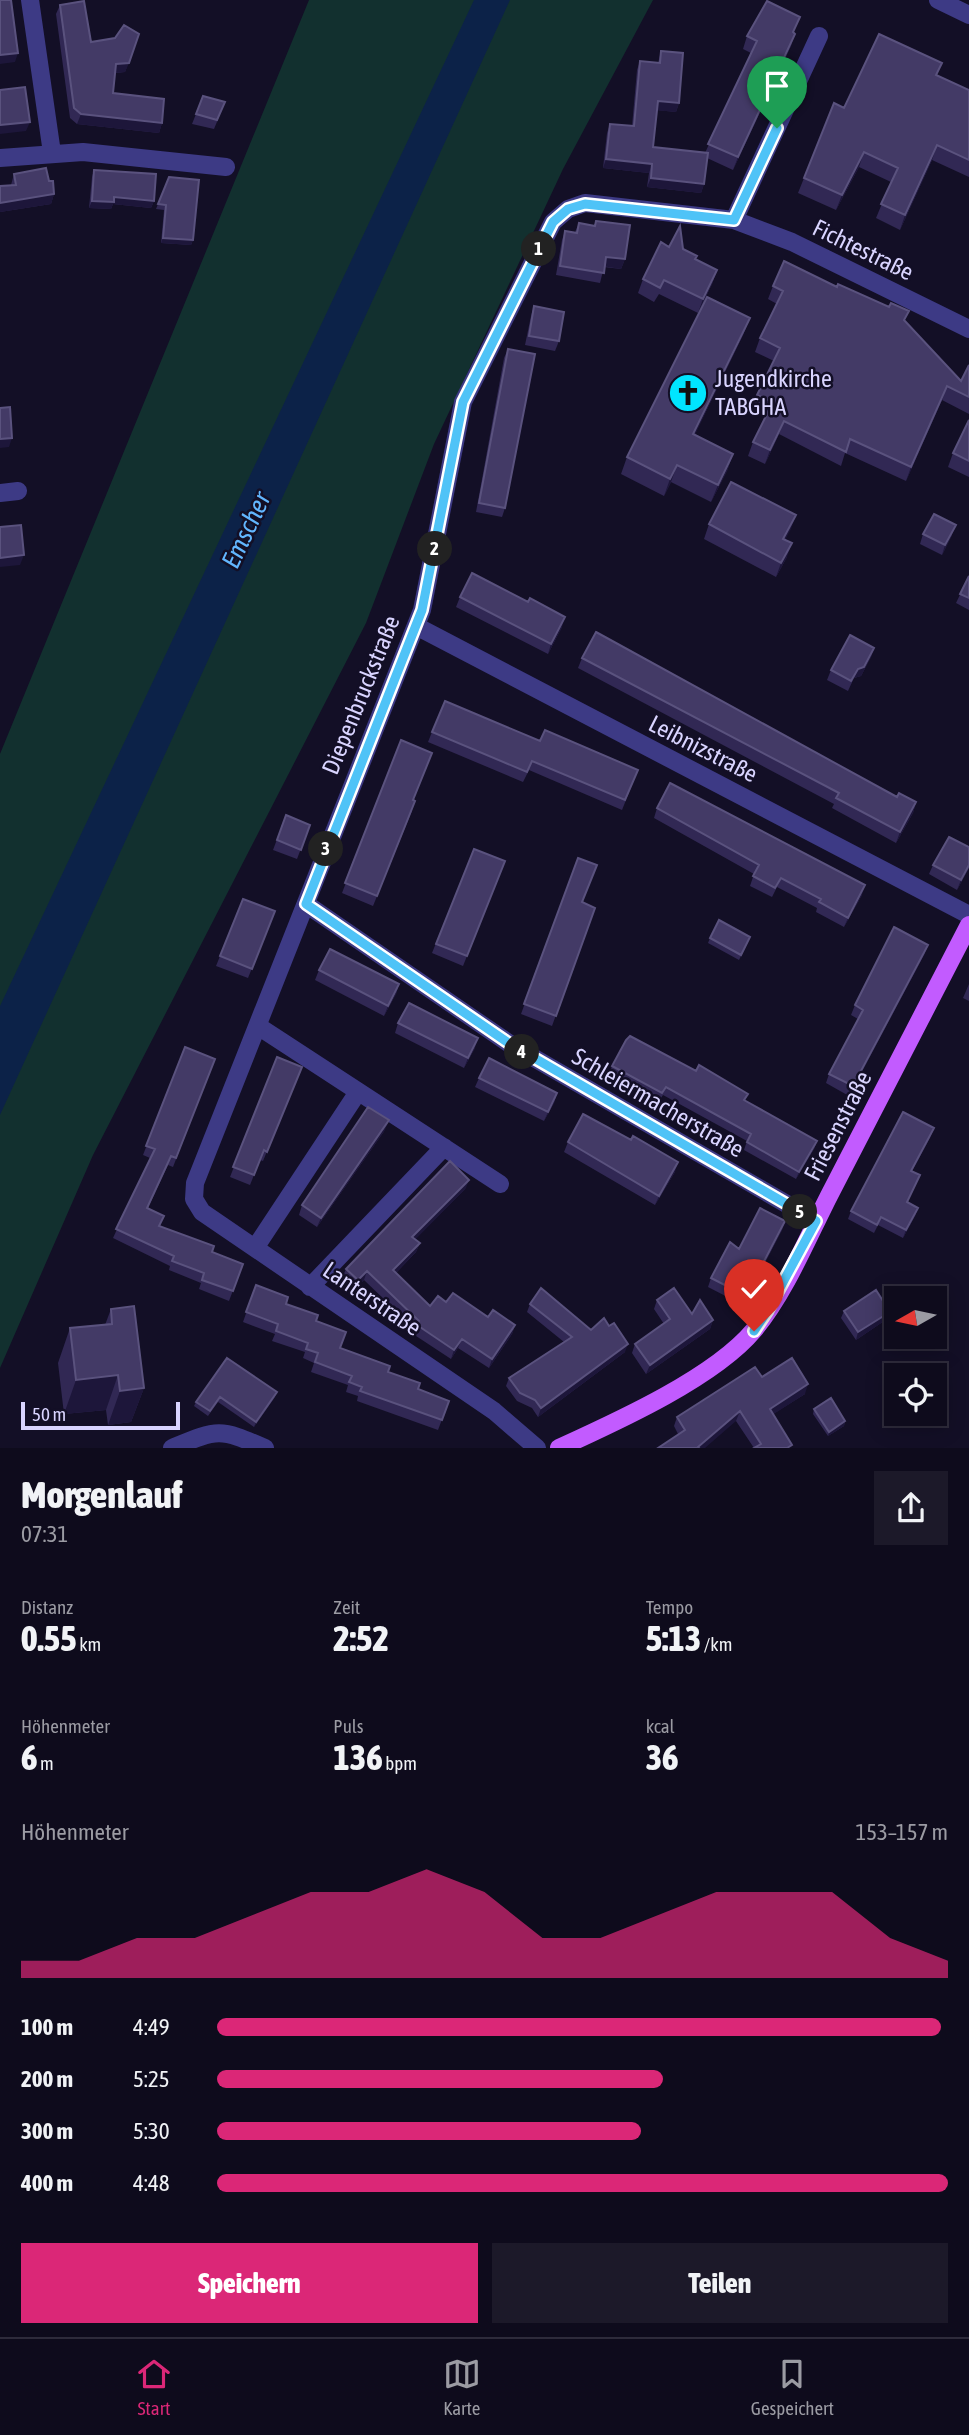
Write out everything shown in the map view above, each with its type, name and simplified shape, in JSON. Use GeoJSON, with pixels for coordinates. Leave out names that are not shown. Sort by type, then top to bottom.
{"type":"FeatureCollection","features":[{"type":"Feature","properties":{"kind":"main road","name":"Friesenstraße"},"geometry":{"type":"LineString","coordinates":[[559,1448],[642,1409],[736,1348],[768,1310],[969,925]]}},
{"type":"Feature","properties":{"kind":"street"},"geometry":{"type":"LineString","coordinates":[[30,0],[52,153]]}},
{"type":"Feature","properties":{"kind":"street"},"geometry":{"type":"LineString","coordinates":[[938,0],[969,15]]}},
{"type":"Feature","properties":{"kind":"street"},"geometry":{"type":"LineString","coordinates":[[734,220],[819,36]]}},
{"type":"Feature","properties":{"kind":"street"},"geometry":{"type":"LineString","coordinates":[[0,158],[52,153],[139,156],[226,167]]}},
{"type":"Feature","properties":{"kind":"street","name":"Fichtestraße"},"geometry":{"type":"LineString","coordinates":[[553,222],[568,209],[585,204],[734,220],[792,242],[969,329]]}},
{"type":"Feature","properties":{"kind":"street","name":"Diepenbruckstraße"},"geometry":{"type":"LineString","coordinates":[[195,1183],[416,626],[444,507],[463,402],[553,222]]}},
{"type":"Feature","properties":{"kind":"street","name":"Leibnizstraße"},"geometry":{"type":"LineString","coordinates":[[416,626],[969,915]]}},
{"type":"Feature","properties":{"kind":"street","name":"Schleiermacherstraße"},"geometry":{"type":"LineString","coordinates":[[306,904],[510,1044],[816,1221]]}},
{"type":"Feature","properties":{"kind":"street"},"geometry":{"type":"LineString","coordinates":[[258,1026],[500,1184]]}},
{"type":"Feature","properties":{"kind":"street"},"geometry":{"type":"LineString","coordinates":[[255,1248],[358,1092]]}},
{"type":"Feature","properties":{"kind":"street"},"geometry":{"type":"LineString","coordinates":[[310,1287],[444,1147]]}},
{"type":"Feature","properties":{"kind":"street","name":"Lanterstraße"},"geometry":{"type":"LineString","coordinates":[[195,1183],[194,1199],[202,1212],[494,1411],[537,1448]]}},
{"type":"Feature","properties":{"kind":"street"},"geometry":{"type":"LineString","coordinates":[[172,1448],[211,1432],[220,1432],[265,1448]]}},
{"type":"Feature","properties":{"kind":"green space"},"geometry":{"type":"Polygon","coordinates":[[[309,0],[653,0],[563,169],[434,444],[366,623],[93,1155],[0,1368],[0,754],[309,0]]]}},
{"type":"Feature","properties":{"kind":"water","name":"Emscher"},"geometry":{"type":"Polygon","coordinates":[[[474,0],[510,0],[0,1115],[0,1006],[474,0]]]}},
{"type":"Feature","properties":{"kind":"building"},"geometry":{"type":"Polygon","coordinates":[[[0,0],[11,0],[18,53],[0,55],[0,0]]]}},
{"type":"Feature","properties":{"kind":"building"},"geometry":{"type":"Polygon","coordinates":[[[84,1],[91,42],[115,38],[124,25],[139,34],[129,63],[116,64],[113,93],[164,99],[162,123],[81,114],[74,108],[60,5],[84,1]]]}},
{"type":"Feature","properties":{"kind":"building"},"geometry":{"type":"Polygon","coordinates":[[[767,1],[800,17],[793,32],[795,34],[738,157],[708,144],[757,41],[747,36],[767,1]]]}},
{"type":"Feature","properties":{"kind":"building"},"geometry":{"type":"Polygon","coordinates":[[[879,34],[942,63],[936,75],[969,90],[969,160],[937,145],[905,215],[881,204],[898,168],[864,152],[842,195],[804,178],[834,103],[844,108],[879,34]]]}},
{"type":"Feature","properties":{"kind":"building"},"geometry":{"type":"Polygon","coordinates":[[[661,51],[683,53],[679,103],[658,101],[653,147],[708,153],[704,184],[651,178],[652,164],[606,159],[610,124],[634,126],[640,61],[660,63],[661,51]]]}},
{"type":"Feature","properties":{"kind":"building"},"geometry":{"type":"Polygon","coordinates":[[[25,87],[30,122],[0,125],[0,90],[25,87]]]}},
{"type":"Feature","properties":{"kind":"building"},"geometry":{"type":"Polygon","coordinates":[[[203,96],[225,102],[217,120],[196,114],[203,96]]]}},
{"type":"Feature","properties":{"kind":"building"},"geometry":{"type":"Polygon","coordinates":[[[46,168],[49,181],[53,181],[54,194],[0,203],[0,186],[16,185],[14,174],[46,168]]]}},
{"type":"Feature","properties":{"kind":"building"},"geometry":{"type":"Polygon","coordinates":[[[94,170],[156,174],[154,201],[114,197],[114,202],[92,201],[94,170]]]}},
{"type":"Feature","properties":{"kind":"building"},"geometry":{"type":"Polygon","coordinates":[[[169,177],[199,180],[193,240],[163,238],[166,205],[158,204],[169,177]]]}},
{"type":"Feature","properties":{"kind":"building"},"geometry":{"type":"Polygon","coordinates":[[[596,221],[630,225],[625,259],[606,257],[604,273],[560,266],[565,231],[577,233],[579,223],[595,226],[596,221]]]}},
{"type":"Feature","properties":{"kind":"building"},"geometry":{"type":"Polygon","coordinates":[[[680,226],[683,249],[697,256],[695,259],[717,270],[703,299],[664,280],[660,288],[643,279],[661,242],[669,247],[680,226]]]}},
{"type":"Feature","properties":{"kind":"building"},"geometry":{"type":"Polygon","coordinates":[[[784,261],[837,287],[838,284],[889,307],[891,303],[909,311],[904,320],[961,381],[969,365],[969,397],[947,386],[911,467],[850,439],[846,452],[784,421],[770,450],[753,442],[773,402],[757,395],[780,348],[760,338],[783,291],[773,286],[784,261]]]}},
{"type":"Feature","properties":{"kind":"building","name":"Jugendkirche TABGHA"},"geometry":{"type":"Polygon","coordinates":[[[707,297],[750,318],[693,434],[733,454],[718,485],[677,465],[670,479],[627,457],[707,297]]]}},
{"type":"Feature","properties":{"kind":"building"},"geometry":{"type":"Polygon","coordinates":[[[534,306],[564,312],[559,341],[529,336],[534,306]]]}},
{"type":"Feature","properties":{"kind":"building"},"geometry":{"type":"Polygon","coordinates":[[[508,349],[535,354],[505,508],[479,503],[508,349]]]}},
{"type":"Feature","properties":{"kind":"building"},"geometry":{"type":"Polygon","coordinates":[[[10,407],[12,438],[0,439],[0,408],[10,407]]]}},
{"type":"Feature","properties":{"kind":"building"},"geometry":{"type":"Polygon","coordinates":[[[969,420],[969,461],[953,453],[969,420]]]}},
{"type":"Feature","properties":{"kind":"building"},"geometry":{"type":"Polygon","coordinates":[[[731,482],[796,515],[783,539],[792,543],[781,563],[709,524],[731,482]]]}},
{"type":"Feature","properties":{"kind":"building"},"geometry":{"type":"Polygon","coordinates":[[[934,514],[956,525],[945,545],[923,534],[934,514]]]}},
{"type":"Feature","properties":{"kind":"building"},"geometry":{"type":"Polygon","coordinates":[[[21,525],[24,555],[0,558],[0,527],[21,525]]]}},
{"type":"Feature","properties":{"kind":"building"},"geometry":{"type":"Polygon","coordinates":[[[472,573],[528,602],[530,598],[565,617],[551,644],[460,597],[472,573]]]}},
{"type":"Feature","properties":{"kind":"building"},"geometry":{"type":"Polygon","coordinates":[[[969,576],[969,598],[960,594],[969,576]]]}},
{"type":"Feature","properties":{"kind":"building"},"geometry":{"type":"Polygon","coordinates":[[[596,632],[897,797],[899,793],[916,802],[900,832],[836,798],[839,793],[582,658],[596,632]]]}},
{"type":"Feature","properties":{"kind":"building"},"geometry":{"type":"Polygon","coordinates":[[[850,635],[874,648],[864,667],[858,669],[851,681],[831,670],[850,635]]]}},
{"type":"Feature","properties":{"kind":"building"},"geometry":{"type":"Polygon","coordinates":[[[445,701],[540,741],[545,730],[638,770],[625,800],[532,761],[527,772],[432,732],[445,701]]]}},
{"type":"Feature","properties":{"kind":"building"},"geometry":{"type":"Polygon","coordinates":[[[401,740],[432,753],[377,896],[345,883],[401,740]]]}},
{"type":"Feature","properties":{"kind":"building"},"geometry":{"type":"Polygon","coordinates":[[[670,783],[865,885],[848,918],[819,902],[821,899],[781,878],[775,888],[753,876],[759,865],[657,808],[670,783]]]}},
{"type":"Feature","properties":{"kind":"building"},"geometry":{"type":"Polygon","coordinates":[[[286,815],[310,825],[301,850],[277,840],[286,815]]]}},
{"type":"Feature","properties":{"kind":"building"},"geometry":{"type":"Polygon","coordinates":[[[949,837],[969,847],[969,865],[961,880],[933,865],[949,837]]]}},
{"type":"Feature","properties":{"kind":"building"},"geometry":{"type":"Polygon","coordinates":[[[474,849],[505,861],[467,956],[436,944],[474,849]]]}},
{"type":"Feature","properties":{"kind":"building"},"geometry":{"type":"Polygon","coordinates":[[[578,858],[597,865],[582,902],[595,908],[556,1016],[524,1004],[578,858]]]}},
{"type":"Feature","properties":{"kind":"building"},"geometry":{"type":"Polygon","coordinates":[[[243,899],[275,911],[252,969],[220,956],[243,899]]]}},
{"type":"Feature","properties":{"kind":"building"},"geometry":{"type":"Polygon","coordinates":[[[719,920],[750,937],[741,955],[710,938],[719,920]]]}},
{"type":"Feature","properties":{"kind":"building"},"geometry":{"type":"Polygon","coordinates":[[[894,927],[928,945],[853,1086],[829,1074],[863,1010],[855,1005],[894,927]]]}},
{"type":"Feature","properties":{"kind":"building"},"geometry":{"type":"Polygon","coordinates":[[[330,949],[399,984],[388,1006],[319,970],[330,949]]]}},
{"type":"Feature","properties":{"kind":"building"},"geometry":{"type":"Polygon","coordinates":[[[409,1003],[478,1038],[468,1058],[398,1023],[409,1003]]]}},
{"type":"Feature","properties":{"kind":"building"},"geometry":{"type":"Polygon","coordinates":[[[630,1036],[696,1071],[699,1065],[748,1094],[744,1100],[817,1141],[799,1172],[747,1142],[751,1134],[666,1087],[662,1093],[612,1066],[630,1036]]]}},
{"type":"Feature","properties":{"kind":"building"},"geometry":{"type":"Polygon","coordinates":[[[185,1047],[215,1059],[176,1158],[171,1156],[147,1208],[164,1216],[159,1226],[214,1246],[212,1252],[243,1264],[233,1291],[202,1280],[204,1273],[172,1261],[174,1256],[116,1229],[155,1149],[146,1146],[185,1047]]]}},
{"type":"Feature","properties":{"kind":"building"},"geometry":{"type":"Polygon","coordinates":[[[277,1057],[302,1067],[267,1152],[264,1150],[254,1175],[233,1167],[277,1057]]]}},
{"type":"Feature","properties":{"kind":"building"},"geometry":{"type":"Polygon","coordinates":[[[489,1058],[557,1093],[548,1112],[479,1078],[489,1058]]]}},
{"type":"Feature","properties":{"kind":"building"},"geometry":{"type":"Polygon","coordinates":[[[368,1107],[389,1120],[321,1218],[302,1205],[368,1107]]]}},
{"type":"Feature","properties":{"kind":"building"},"geometry":{"type":"Polygon","coordinates":[[[903,1112],[934,1128],[911,1171],[920,1175],[907,1202],[918,1208],[906,1230],[881,1217],[877,1225],[851,1211],[903,1112]]]}},
{"type":"Feature","properties":{"kind":"building"},"geometry":{"type":"Polygon","coordinates":[[[583,1114],[631,1140],[633,1136],[678,1162],[659,1196],[568,1142],[583,1114]]]}},
{"type":"Feature","properties":{"kind":"building"},"geometry":{"type":"Polygon","coordinates":[[[450,1161],[469,1180],[412,1237],[420,1243],[393,1270],[430,1306],[438,1296],[446,1302],[453,1293],[488,1317],[493,1310],[515,1325],[492,1359],[462,1339],[454,1350],[417,1325],[419,1321],[367,1271],[358,1280],[346,1269],[450,1161]]]}},
{"type":"Feature","properties":{"kind":"building"},"geometry":{"type":"Polygon","coordinates":[[[760,1208],[785,1221],[746,1296],[711,1278],[730,1242],[739,1249],[760,1208]]]}},
{"type":"Feature","properties":{"kind":"building"},"geometry":{"type":"Polygon","coordinates":[[[256,1285],[288,1297],[286,1304],[318,1315],[316,1321],[346,1332],[340,1348],[390,1366],[388,1372],[420,1383],[418,1389],[449,1401],[442,1420],[360,1391],[362,1387],[349,1382],[352,1376],[315,1362],[318,1353],[306,1349],[308,1343],[276,1331],[278,1324],[246,1312],[256,1285]]]}},
{"type":"Feature","properties":{"kind":"building"},"geometry":{"type":"Polygon","coordinates":[[[541,1288],[591,1330],[604,1318],[609,1326],[614,1323],[628,1344],[541,1408],[535,1400],[520,1393],[509,1378],[572,1337],[530,1304],[541,1288]]]}},
{"type":"Feature","properties":{"kind":"building"},"geometry":{"type":"Polygon","coordinates":[[[674,1288],[692,1314],[700,1300],[713,1320],[650,1365],[635,1344],[670,1319],[657,1300],[674,1288]]]}},
{"type":"Feature","properties":{"kind":"building"},"geometry":{"type":"Polygon","coordinates":[[[876,1290],[884,1303],[884,1316],[858,1332],[844,1311],[876,1290]]]}},
{"type":"Feature","properties":{"kind":"building"},"geometry":{"type":"Polygon","coordinates":[[[134,1306],[144,1388],[120,1391],[118,1375],[76,1380],[70,1328],[112,1324],[111,1309],[134,1306]]]}},
{"type":"Feature","properties":{"kind":"building"},"geometry":{"type":"Polygon","coordinates":[[[227,1358],[277,1392],[256,1422],[220,1397],[210,1411],[196,1402],[227,1358]]]}},
{"type":"Feature","properties":{"kind":"building"},"geometry":{"type":"Polygon","coordinates":[[[792,1358],[808,1384],[770,1409],[792,1445],[787,1448],[754,1448],[761,1444],[740,1411],[699,1448],[658,1448],[685,1430],[677,1417],[755,1367],[762,1377],[792,1358]]]}},
{"type":"Feature","properties":{"kind":"building"},"geometry":{"type":"Polygon","coordinates":[[[831,1398],[845,1421],[829,1432],[814,1409],[831,1398]]]}},
{"type":"Feature","properties":{"kind":"place","name":"Jugendkirche TABGHA"},"geometry":{"type":"Point","coordinates":[688,393]}},
{"type":"Feature","properties":{"kind":"route"},"geometry":{"type":"LineString","coordinates":[[754,1331],[816,1221],[560,1076],[306,904],[333,829],[422,610],[463,402],[553,222],[568,209],[585,204],[734,220],[777,128]]}}]}
